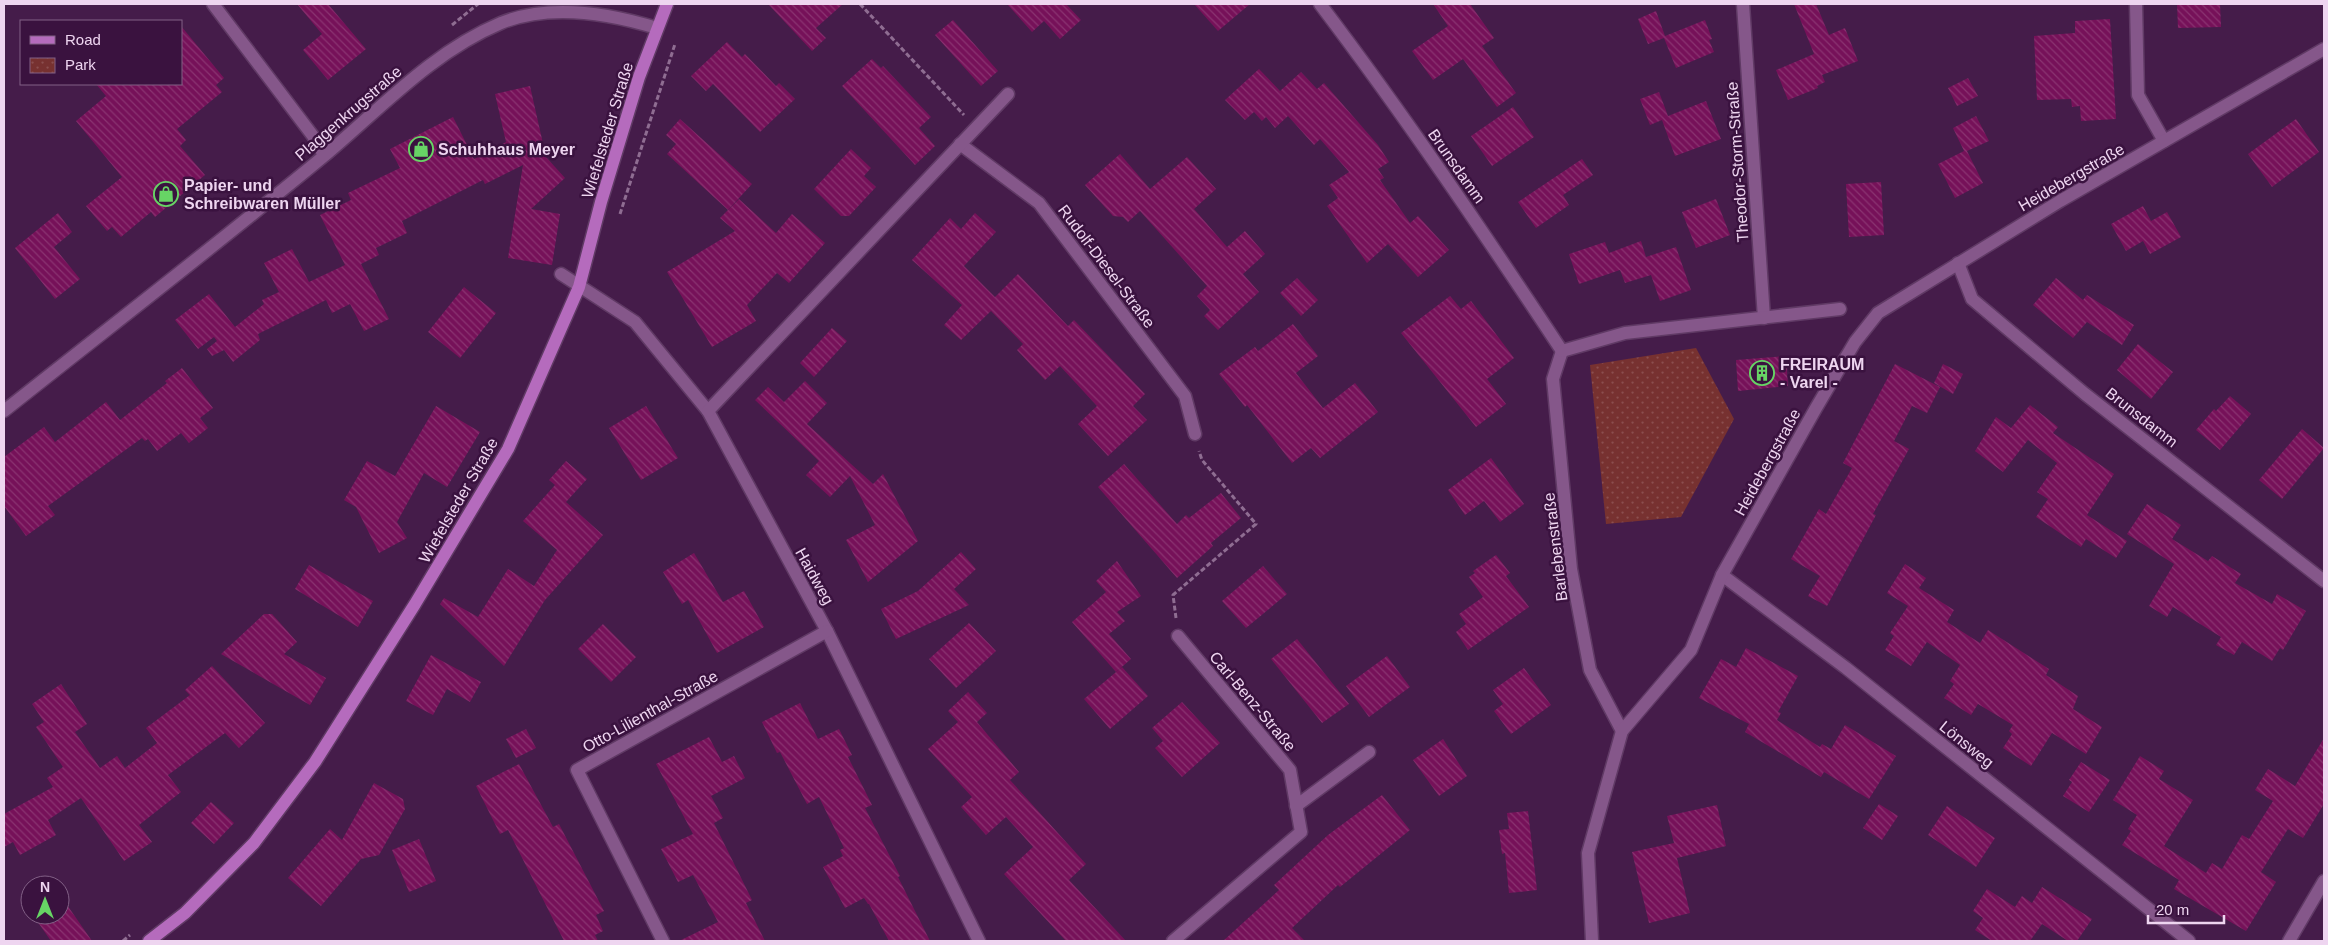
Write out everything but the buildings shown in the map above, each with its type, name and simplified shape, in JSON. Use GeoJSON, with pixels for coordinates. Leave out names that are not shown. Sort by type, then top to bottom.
{"type":"FeatureCollection","features":[{"type":"Feature","properties":{"kind":"main road","name":"Wiefelsteder Straße"},"geometry":{"type":"LineString","coordinates":[[149,941],[185,913],[254,843],[315,762],[415,604],[508,448],[579,287],[604,192],[639,77],[667,4]]}},
{"type":"Feature","properties":{"kind":"street"},"geometry":{"type":"LineString","coordinates":[[213,4],[313,136],[324,155]]}},
{"type":"Feature","properties":{"kind":"street","name":"Brunsdamm"},"geometry":{"type":"LineString","coordinates":[[1320,4],[1370,69],[1448,180],[1562,351]]}},
{"type":"Feature","properties":{"kind":"street","name":"Theodor-Storm-Straße"},"geometry":{"type":"LineString","coordinates":[[1743,4],[1764,318]]}},
{"type":"Feature","properties":{"kind":"street"},"geometry":{"type":"LineString","coordinates":[[2136,4],[2138,95],[2164,141]]}},
{"type":"Feature","properties":{"kind":"street","name":"Plaggenkrugstraße"},"geometry":{"type":"LineString","coordinates":[[4,411],[324,155],[413,78],[462,42],[503,22],[546,12],[581,8],[657,28]]}},
{"type":"Feature","properties":{"kind":"street","name":"Heidebergstraße"},"geometry":{"type":"LineString","coordinates":[[1592,941],[1588,853],[1622,731],[1691,650],[1722,575],[1855,342],[1878,314],[1958,263],[2324,49]]}},
{"type":"Feature","properties":{"kind":"street"},"geometry":{"type":"LineString","coordinates":[[708,412],[1008,94]]}},
{"type":"Feature","properties":{"kind":"street","name":"Rudolf-Diesel-Straße"},"geometry":{"type":"LineString","coordinates":[[960,144],[1039,203],[1185,396],[1195,434]]}},
{"type":"Feature","properties":{"kind":"street","name":"Brunsdamm"},"geometry":{"type":"LineString","coordinates":[[1958,263],[1972,299],[2085,394],[2324,582]]}},
{"type":"Feature","properties":{"kind":"street","name":"Haidweg"},"geometry":{"type":"LineString","coordinates":[[561,274],[634,322],[708,412],[827,631],[979,941]]}},
{"type":"Feature","properties":{"kind":"street"},"geometry":{"type":"LineString","coordinates":[[1562,351],[1626,334],[1840,309]]}},
{"type":"Feature","properties":{"kind":"street","name":"Barlebenstraße"},"geometry":{"type":"LineString","coordinates":[[1562,351],[1553,379],[1571,569],[1590,670],[1622,731]]}},
{"type":"Feature","properties":{"kind":"street","name":"Lönsweg"},"geometry":{"type":"LineString","coordinates":[[1722,575],[1846,668],[2189,941]]}},
{"type":"Feature","properties":{"kind":"street","name":"Otto-Lilienthal-Straße"},"geometry":{"type":"LineString","coordinates":[[663,941],[577,770],[827,631]]}},
{"type":"Feature","properties":{"kind":"street","name":"Carl-Benz-Straße"},"geometry":{"type":"LineString","coordinates":[[1173,941],[1301,832],[1290,770],[1178,636]]}},
{"type":"Feature","properties":{"kind":"street"},"geometry":{"type":"LineString","coordinates":[[1296,806],[1369,752]]}},
{"type":"Feature","properties":{"kind":"street"},"geometry":{"type":"LineString","coordinates":[[2289,941],[2324,881]]}},
{"type":"Feature","properties":{"kind":"path"},"geometry":{"type":"LineString","coordinates":[[860,4],[976,128]]}},
{"type":"Feature","properties":{"kind":"path"},"geometry":{"type":"LineString","coordinates":[[1178,636],[1173,595],[1256,524],[1202,460],[1195,434]]}},
{"type":"Feature","properties":{"kind":"path"},"geometry":{"type":"LineString","coordinates":[[123,941],[138,929]]}},
{"type":"Feature","properties":{"kind":"green space"},"geometry":{"type":"Polygon","coordinates":[[[1696,348],[1734,419],[1681,517],[1606,524],[1590,365],[1696,348]]]}},
{"type":"Feature","properties":{"kind":"place","name":"Schuhhaus Meyer"},"geometry":{"type":"Point","coordinates":[421,149]}},
{"type":"Feature","properties":{"kind":"place","name":"Papier- und Schreibwaren Müller"},"geometry":{"type":"Point","coordinates":[166,194]}},
{"type":"Feature","properties":{"kind":"place","name":"FREIRAUM - Varel -"},"geometry":{"type":"Point","coordinates":[1762,373]}}]}
